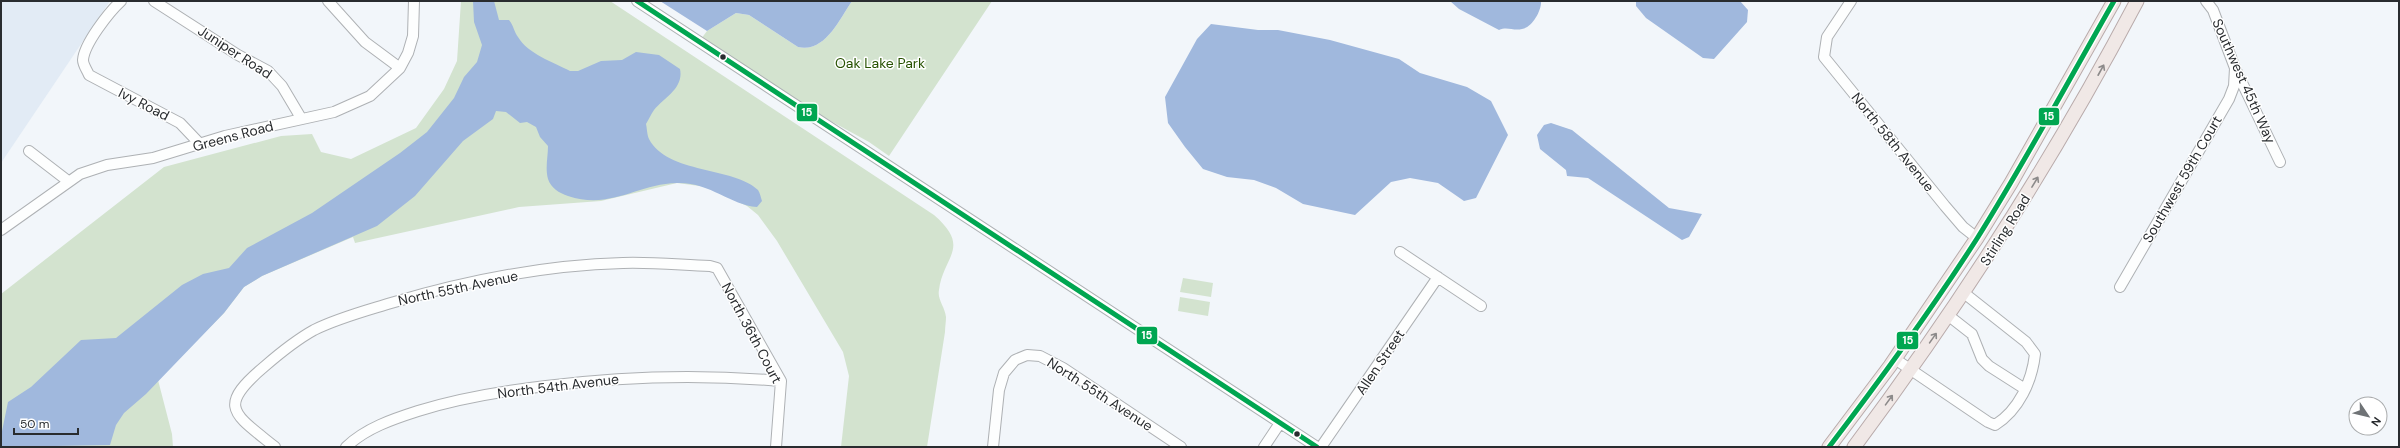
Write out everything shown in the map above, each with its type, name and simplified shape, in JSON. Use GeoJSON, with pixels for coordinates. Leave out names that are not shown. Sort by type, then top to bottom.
{"type":"FeatureCollection","features":[{"type":"Feature","properties":{"kind":"main road","name":"Stirling Road"},"geometry":{"type":"LineString","coordinates":[[1829,447],[1895,359],[1977,238],[2105,19],[2114,1]]}},
{"type":"Feature","properties":{"kind":"main road","name":"Stirling Road"},"geometry":{"type":"LineString","coordinates":[[1854,447],[1911,370],[2012,221],[2138,1]]}},
{"type":"Feature","properties":{"kind":"main road"},"geometry":{"type":"LineString","coordinates":[[2105,19],[2112,29],[2110,52]]}},
{"type":"Feature","properties":{"kind":"street","name":"Ivy Road"},"geometry":{"type":"LineString","coordinates":[[120,1],[110,11],[84,52],[83,62],[89,75],[180,123],[200,144]]}},
{"type":"Feature","properties":{"kind":"street","name":"Juniper Road"},"geometry":{"type":"LineString","coordinates":[[154,1],[238,55],[268,71],[282,86],[301,118]]}},
{"type":"Feature","properties":{"kind":"street"},"geometry":{"type":"LineString","coordinates":[[328,1],[365,42],[400,68]]}},
{"type":"Feature","properties":{"kind":"street","name":"Greens Road"},"geometry":{"type":"LineString","coordinates":[[1,230],[68,181],[80,174],[107,165],[153,158],[200,144],[301,118],[334,112],[370,96],[400,68],[408,53],[413,36],[414,1]]}},
{"type":"Feature","properties":{"kind":"street"},"geometry":{"type":"LineString","coordinates":[[637,1],[1317,447]]}},
{"type":"Feature","properties":{"kind":"street","name":"North 58th Avenue"},"geometry":{"type":"LineString","coordinates":[[1851,1],[1827,37],[1824,57],[1955,218],[1977,238]]}},
{"type":"Feature","properties":{"kind":"street","name":"Southwest 45th Way"},"geometry":{"type":"LineString","coordinates":[[2206,1],[2220,26],[2235,68],[2280,162]]}},
{"type":"Feature","properties":{"kind":"street","name":"Southwest 59th Court"},"geometry":{"type":"LineString","coordinates":[[2120,287],[2229,99],[2234,86],[2235,68]]}},
{"type":"Feature","properties":{"kind":"street"},"geometry":{"type":"LineString","coordinates":[[29,151],[68,181]]}},
{"type":"Feature","properties":{"kind":"street"},"geometry":{"type":"LineString","coordinates":[[1400,252],[1482,306]]}},
{"type":"Feature","properties":{"kind":"street","name":"North 55th Avenue"},"geometry":{"type":"LineString","coordinates":[[275,447],[238,417],[234,404],[236,395],[248,380],[281,351],[314,330],[355,313],[424,293],[548,269],[615,263],[710,266],[717,268]]}},
{"type":"Feature","properties":{"kind":"street","name":"North 36th Court"},"geometry":{"type":"LineString","coordinates":[[717,268],[781,381],[776,447]]}},
{"type":"Feature","properties":{"kind":"street","name":"Allen Street"},"geometry":{"type":"LineString","coordinates":[[1321,447],[1438,277]]}},
{"type":"Feature","properties":{"kind":"street"},"geometry":{"type":"LineString","coordinates":[[1895,359],[1995,425],[2005,419],[2013,409],[2033,373],[2035,354],[2026,342],[1964,293]]}},
{"type":"Feature","properties":{"kind":"street"},"geometry":{"type":"LineString","coordinates":[[1948,316],[1972,334],[1982,359],[1989,366],[2025,389]]}},
{"type":"Feature","properties":{"kind":"street","name":"North 55th Avenue"},"geometry":{"type":"LineString","coordinates":[[993,447],[1000,390],[1004,373],[1015,360],[1027,355],[1040,356],[1063,368],[1181,447]]}},
{"type":"Feature","properties":{"kind":"street","name":"North 54th Avenue"},"geometry":{"type":"LineString","coordinates":[[346,447],[385,422],[445,402],[515,390],[610,378],[710,376],[781,381]]}},
{"type":"Feature","properties":{"kind":"street"},"geometry":{"type":"LineString","coordinates":[[1264,447],[1280,423]]}},
{"type":"Feature","properties":{"kind":"shaded area"},"geometry":{"type":"Polygon","coordinates":[[[1,1],[110,1],[1,163],[1,1]]]}},
{"type":"Feature","properties":{"kind":"green space"},"geometry":{"type":"Polygon","coordinates":[[[461,1],[610,1],[934,215],[945,226],[951,236],[953,244],[952,252],[941,278],[939,290],[939,297],[946,317],[945,332],[927,447],[841,447],[849,376],[843,352],[777,241],[758,215],[747,206],[707,187],[677,183],[601,201],[519,207],[355,243],[353,237],[262,276],[244,287],[224,313],[158,380],[172,434],[173,447],[1,447],[1,294],[164,167],[281,136],[312,134],[321,152],[351,159],[416,128],[444,89],[457,61],[461,1]]]}},
{"type":"Feature","properties":{"kind":"green space","name":"Oak Lake Park"},"geometry":{"type":"Polygon","coordinates":[[[852,1],[992,1],[889,156],[869,142],[816,113],[701,39],[707,31],[736,13],[749,15],[798,47],[808,48],[824,40],[852,1]]]}},
{"type":"Feature","properties":{"kind":"green space"},"geometry":{"type":"Polygon","coordinates":[[[1183,278],[1213,283],[1211,297],[1180,292],[1183,278]]]}},
{"type":"Feature","properties":{"kind":"green space"},"geometry":{"type":"Polygon","coordinates":[[[1180,297],[1210,302],[1208,316],[1178,311],[1180,297]]]}},
{"type":"Feature","properties":{"kind":"water"},"geometry":{"type":"Polygon","coordinates":[[[473,1],[494,1],[499,20],[509,20],[522,43],[534,53],[570,71],[578,71],[601,61],[622,60],[636,52],[659,55],[680,69],[679,82],[673,92],[654,110],[646,124],[649,139],[658,150],[670,158],[685,164],[734,177],[747,183],[758,190],[762,201],[757,207],[747,205],[700,186],[677,183],[649,187],[624,195],[598,200],[583,200],[568,196],[556,190],[549,182],[547,171],[548,146],[540,137],[536,127],[527,122],[520,123],[506,112],[496,111],[493,119],[463,141],[415,196],[377,226],[262,276],[244,287],[224,313],[146,394],[124,413],[116,425],[110,445],[1,447],[1,436],[8,402],[31,387],[81,340],[116,338],[182,285],[203,274],[229,268],[247,248],[312,213],[400,153],[427,132],[454,98],[464,77],[477,62],[482,45],[474,22],[473,1]]]}},
{"type":"Feature","properties":{"kind":"water"},"geometry":{"type":"Polygon","coordinates":[[[660,1],[852,1],[824,40],[808,48],[798,47],[749,15],[736,13],[707,31],[660,1]]]}},
{"type":"Feature","properties":{"kind":"water"},"geometry":{"type":"Polygon","coordinates":[[[1450,1],[1541,1],[1541,5],[1536,18],[1526,28],[1505,28],[1499,30],[1459,9],[1450,1]]]}},
{"type":"Feature","properties":{"kind":"water"},"geometry":{"type":"Polygon","coordinates":[[[1636,1],[1740,1],[1748,10],[1747,22],[1714,59],[1703,58],[1646,18],[1636,6],[1636,1]]]}},
{"type":"Feature","properties":{"kind":"water"},"geometry":{"type":"Polygon","coordinates":[[[1211,24],[1258,30],[1278,30],[1330,40],[1399,59],[1420,73],[1467,87],[1491,101],[1508,135],[1476,198],[1464,201],[1438,183],[1410,178],[1391,182],[1355,215],[1303,204],[1276,188],[1254,180],[1227,177],[1203,169],[1168,123],[1165,97],[1197,39],[1211,24]]]}},
{"type":"Feature","properties":{"kind":"water"},"geometry":{"type":"Polygon","coordinates":[[[1551,123],[1572,130],[1669,208],[1702,214],[1689,237],[1682,240],[1588,178],[1567,176],[1566,170],[1540,149],[1537,135],[1544,125],[1551,123]]]}},
{"type":"Feature","properties":{"kind":"transit line","name":"15"},"geometry":{"type":"LineString","coordinates":[[637,1],[1317,447]]}},
{"type":"Feature","properties":{"kind":"transit line","name":"15"},"geometry":{"type":"LineString","coordinates":[[1829,447],[1906,344],[1978,237],[2114,1]]}}]}
